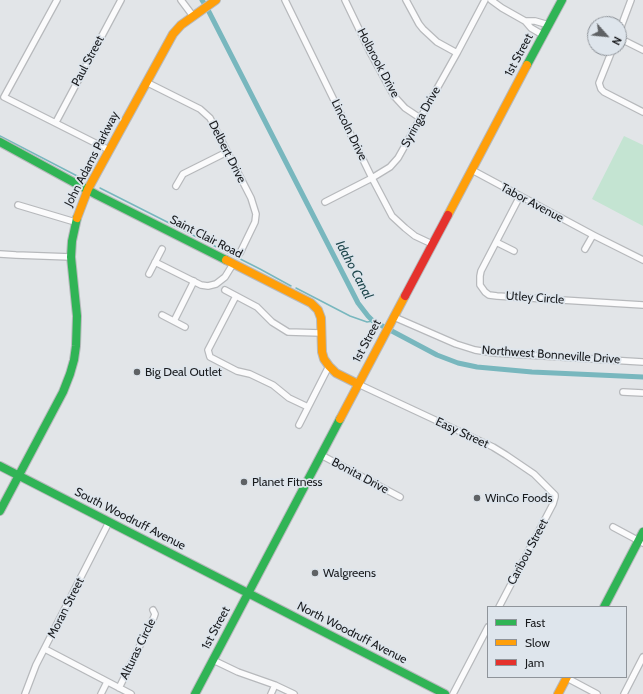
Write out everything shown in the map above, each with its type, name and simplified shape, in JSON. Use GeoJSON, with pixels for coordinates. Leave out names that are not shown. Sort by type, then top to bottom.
{"type":"FeatureCollection","features":[{"type":"Feature","properties":{"kind":"main road","name":"1st Street"},"geometry":{"type":"LineString","coordinates":[[195,694],[562,0]]}},
{"type":"Feature","properties":{"kind":"main road","name":"John Adams Parkway"},"geometry":{"type":"LineString","coordinates":[[0,511],[63,392],[74,360],[77,316],[70,257],[75,222],[88,189],[173,34],[181,25],[214,2]]}},
{"type":"Feature","properties":{"kind":"main road","name":"Saint Clair Road"},"geometry":{"type":"LineString","coordinates":[[0,142],[97,195],[311,303],[320,314],[322,352],[324,359],[329,366]]}},
{"type":"Feature","properties":{"kind":"main road"},"geometry":{"type":"LineString","coordinates":[[329,366],[336,373],[358,384]]}},
{"type":"Feature","properties":{"kind":"main road","name":"South Woodruff Avenue"},"geometry":{"type":"LineString","coordinates":[[0,466],[248,594]]}},
{"type":"Feature","properties":{"kind":"main road"},"geometry":{"type":"LineString","coordinates":[[605,606],[641,542],[643,532]]}},
{"type":"Feature","properties":{"kind":"main road","name":"North Woodruff Avenue"},"geometry":{"type":"LineString","coordinates":[[248,594],[445,694]]}},
{"type":"Feature","properties":{"kind":"main road"},"geometry":{"type":"LineString","coordinates":[[558,694],[567,678]]}},
{"type":"Feature","properties":{"kind":"street"},"geometry":{"type":"LineString","coordinates":[[57,0],[4,97],[109,150]]}},
{"type":"Feature","properties":{"kind":"street","name":"Paul Street"},"geometry":{"type":"LineString","coordinates":[[56,122],[121,0]]}},
{"type":"Feature","properties":{"kind":"street"},"geometry":{"type":"LineString","coordinates":[[181,0],[193,16]]}},
{"type":"Feature","properties":{"kind":"street","name":"Lincoln Drive"},"geometry":{"type":"LineString","coordinates":[[285,0],[392,216],[415,236],[432,244]]}},
{"type":"Feature","properties":{"kind":"street","name":"Holbrook Drive"},"geometry":{"type":"LineString","coordinates":[[345,0],[370,52],[394,96],[405,108],[420,118]]}},
{"type":"Feature","properties":{"kind":"street"},"geometry":{"type":"LineString","coordinates":[[406,0],[423,29],[436,42],[457,53]]}},
{"type":"Feature","properties":{"kind":"street","name":"Syringa Drive"},"geometry":{"type":"LineString","coordinates":[[324,202],[372,178],[390,167],[398,158],[485,0]]}},
{"type":"Feature","properties":{"kind":"street"},"geometry":{"type":"LineString","coordinates":[[491,0],[525,21],[531,28],[543,35]]}},
{"type":"Feature","properties":{"kind":"street"},"geometry":{"type":"LineString","coordinates":[[625,16],[631,0]]}},
{"type":"Feature","properties":{"kind":"street"},"geometry":{"type":"LineString","coordinates":[[525,21],[535,21],[549,25]]}},
{"type":"Feature","properties":{"kind":"street"},"geometry":{"type":"LineString","coordinates":[[627,42],[643,50]]}},
{"type":"Feature","properties":{"kind":"street"},"geometry":{"type":"LineString","coordinates":[[610,56],[599,82],[601,89],[643,112]]}},
{"type":"Feature","properties":{"kind":"street","name":"Delbert Drive"},"geometry":{"type":"LineString","coordinates":[[146,82],[200,109],[210,118],[251,198],[256,214],[255,222],[240,253]]}},
{"type":"Feature","properties":{"kind":"street"},"geometry":{"type":"LineString","coordinates":[[176,186],[183,174],[227,152]]}},
{"type":"Feature","properties":{"kind":"street","name":"Tabor Avenue"},"geometry":{"type":"LineString","coordinates":[[472,170],[643,260]]}},
{"type":"Feature","properties":{"kind":"street","name":"Utley Circle"},"geometry":{"type":"LineString","coordinates":[[520,196],[481,270],[480,285],[482,289],[489,295],[497,296],[643,305]]}},
{"type":"Feature","properties":{"kind":"street"},"geometry":{"type":"LineString","coordinates":[[18,206],[75,222]]}},
{"type":"Feature","properties":{"kind":"street"},"geometry":{"type":"LineString","coordinates":[[585,250],[593,235]]}},
{"type":"Feature","properties":{"kind":"street"},"geometry":{"type":"LineString","coordinates":[[496,242],[514,251]]}},
{"type":"Feature","properties":{"kind":"street"},"geometry":{"type":"LineString","coordinates":[[149,274],[162,249]]}},
{"type":"Feature","properties":{"kind":"street"},"geometry":{"type":"LineString","coordinates":[[0,254],[70,257]]}},
{"type":"Feature","properties":{"kind":"street"},"geometry":{"type":"LineString","coordinates":[[155,262],[201,285],[208,286],[216,284],[225,277],[233,264]]}},
{"type":"Feature","properties":{"kind":"street"},"geometry":{"type":"LineString","coordinates":[[174,321],[194,281]]}},
{"type":"Feature","properties":{"kind":"street"},"geometry":{"type":"LineString","coordinates":[[225,290],[257,307],[272,322],[288,332],[321,333]]}},
{"type":"Feature","properties":{"kind":"street"},"geometry":{"type":"LineString","coordinates":[[236,296],[208,350],[210,358],[238,371],[250,374],[268,382],[289,398],[308,407]]}},
{"type":"Feature","properties":{"kind":"street"},"geometry":{"type":"LineString","coordinates":[[162,315],[185,327]]}},
{"type":"Feature","properties":{"kind":"street","name":"Northwest Bonneville Drive"},"geometry":{"type":"LineString","coordinates":[[392,320],[474,350],[494,353],[643,362]]}},
{"type":"Feature","properties":{"kind":"street"},"geometry":{"type":"LineString","coordinates":[[299,425],[329,366]]}},
{"type":"Feature","properties":{"kind":"street","name":"Easy Street"},"geometry":{"type":"LineString","coordinates":[[358,384],[506,454],[534,474],[555,494],[555,497]]}},
{"type":"Feature","properties":{"kind":"street"},"geometry":{"type":"LineString","coordinates":[[623,392],[643,392]]}},
{"type":"Feature","properties":{"kind":"street","name":"Bonita Drive"},"geometry":{"type":"LineString","coordinates":[[321,455],[400,497]]}},
{"type":"Feature","properties":{"kind":"street","name":"Caribou Street"},"geometry":{"type":"LineString","coordinates":[[500,606],[553,504],[555,497]]}},
{"type":"Feature","properties":{"kind":"street","name":"Moran Street"},"geometry":{"type":"LineString","coordinates":[[25,694],[36,665],[109,522]]}},
{"type":"Feature","properties":{"kind":"street"},"geometry":{"type":"LineString","coordinates":[[613,527],[641,542]]}},
{"type":"Feature","properties":{"kind":"street","name":"Alturas Circle"},"geometry":{"type":"LineString","coordinates":[[118,688],[154,617],[155,614],[153,610]]}},
{"type":"Feature","properties":{"kind":"street"},"geometry":{"type":"LineString","coordinates":[[453,694],[487,629]]}},
{"type":"Feature","properties":{"kind":"street"},"geometry":{"type":"LineString","coordinates":[[45,649],[131,694]]}},
{"type":"Feature","properties":{"kind":"street"},"geometry":{"type":"LineString","coordinates":[[624,694],[643,657]]}},
{"type":"Feature","properties":{"kind":"street"},"geometry":{"type":"LineString","coordinates":[[213,660],[238,672],[275,685],[294,694]]}},
{"type":"Feature","properties":{"kind":"street"},"geometry":{"type":"LineString","coordinates":[[567,678],[596,694]]}},
{"type":"Feature","properties":{"kind":"street","name":"Alturas Circle"},"geometry":{"type":"LineString","coordinates":[[101,694],[107,682]]}},
{"type":"Feature","properties":{"kind":"street"},"geometry":{"type":"LineString","coordinates":[[271,694],[275,685]]}},
{"type":"Feature","properties":{"kind":"green space"},"geometry":{"type":"Polygon","coordinates":[[[624,136],[643,145],[643,226],[592,199],[624,136]]]}},
{"type":"Feature","properties":{"kind":"waterway","name":"Idaho Canal"},"geometry":{"type":"LineString","coordinates":[[202,0],[358,303],[373,321],[437,355],[458,363],[477,367],[532,372],[643,377]]}},
{"type":"Feature","properties":{"kind":"waterway"},"geometry":{"type":"LineString","coordinates":[[0,136],[83,179]]}},
{"type":"Feature","properties":{"kind":"waterway"},"geometry":{"type":"LineString","coordinates":[[100,188],[291,286]]}},
{"type":"Feature","properties":{"kind":"waterway"},"geometry":{"type":"LineString","coordinates":[[296,288],[350,316],[367,322],[373,321]]}},
{"type":"Feature","properties":{"kind":"traffic: fast"},"geometry":{"type":"LineString","coordinates":[[527,65],[562,0]]}},
{"type":"Feature","properties":{"kind":"traffic: fast"},"geometry":{"type":"LineString","coordinates":[[0,142],[97,195],[226,260]]}},
{"type":"Feature","properties":{"kind":"traffic: fast"},"geometry":{"type":"LineString","coordinates":[[0,511],[63,392],[74,360],[77,316],[71,257],[72,241],[77,218]]}},
{"type":"Feature","properties":{"kind":"traffic: fast"},"geometry":{"type":"LineString","coordinates":[[195,694],[340,419]]}},
{"type":"Feature","properties":{"kind":"traffic: fast"},"geometry":{"type":"LineString","coordinates":[[0,466],[445,694]]}},
{"type":"Feature","properties":{"kind":"traffic: fast"},"geometry":{"type":"LineString","coordinates":[[605,606],[643,532]]}},
{"type":"Feature","properties":{"kind":"traffic: slow"},"geometry":{"type":"LineString","coordinates":[[77,218],[88,189],[173,34],[181,25],[216,0]]}},
{"type":"Feature","properties":{"kind":"traffic: slow"},"geometry":{"type":"LineString","coordinates":[[448,215],[527,65]]}},
{"type":"Feature","properties":{"kind":"traffic: slow"},"geometry":{"type":"LineString","coordinates":[[226,260],[311,303],[318,310],[321,318],[322,352],[324,359],[336,373],[358,384]]}},
{"type":"Feature","properties":{"kind":"traffic: slow"},"geometry":{"type":"LineString","coordinates":[[340,419],[405,296]]}},
{"type":"Feature","properties":{"kind":"traffic: slow"},"geometry":{"type":"LineString","coordinates":[[558,694],[566,678]]}},
{"type":"Feature","properties":{"kind":"traffic: jam"},"geometry":{"type":"LineString","coordinates":[[405,296],[448,215]]}},
{"type":"Feature","properties":{"kind":"place","name":"Big Deal Outlet"},"geometry":{"type":"Point","coordinates":[137,372]}},
{"type":"Feature","properties":{"kind":"place","name":"Planet Fitness"},"geometry":{"type":"Point","coordinates":[244,482]}},
{"type":"Feature","properties":{"kind":"place","name":"WinCo Foods"},"geometry":{"type":"Point","coordinates":[477,498]}},
{"type":"Feature","properties":{"kind":"place","name":"Walgreens"},"geometry":{"type":"Point","coordinates":[315,573]}}]}
